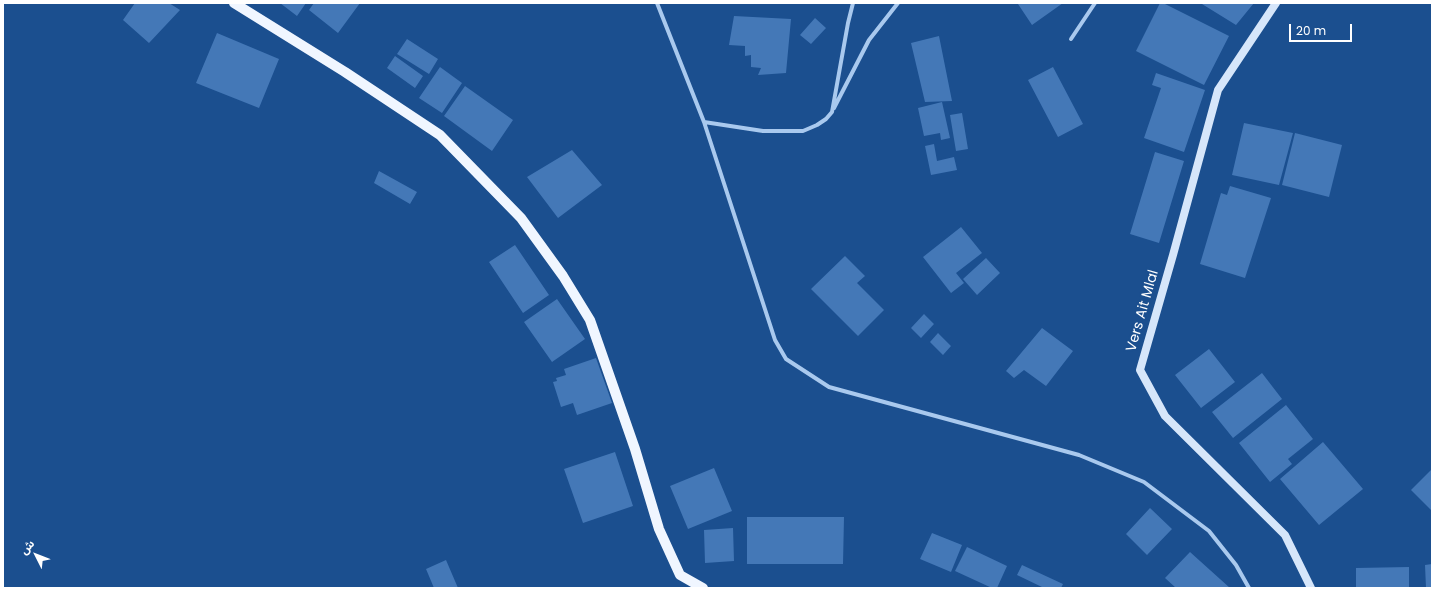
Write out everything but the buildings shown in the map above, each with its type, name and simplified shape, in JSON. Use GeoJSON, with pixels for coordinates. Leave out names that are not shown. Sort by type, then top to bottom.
{"type":"FeatureCollection","features":[{"type":"Feature","properties":{"kind":"main road"},"geometry":{"type":"LineString","coordinates":[[234,3],[345,72],[440,135],[521,218],[563,276],[590,320],[636,449],[659,529],[680,575],[702,588]]}},
{"type":"Feature","properties":{"kind":"street"},"geometry":{"type":"LineString","coordinates":[[657,3],[704,122],[774,340],[786,359],[829,387],[1079,455],[1144,482],[1209,531],[1236,565],[1249,588]]}},
{"type":"Feature","properties":{"kind":"street"},"geometry":{"type":"LineString","coordinates":[[832,112],[853,3]]}},
{"type":"Feature","properties":{"kind":"street"},"geometry":{"type":"LineString","coordinates":[[704,122],[763,131],[803,131],[817,125],[826,119],[832,112],[869,40],[898,3]]}},
{"type":"Feature","properties":{"kind":"street"},"geometry":{"type":"LineString","coordinates":[[1071,39],[1095,3]]}},
{"type":"Feature","properties":{"kind":"street","name":"Vers Ait Mlal"},"geometry":{"type":"LineString","coordinates":[[1276,3],[1218,90],[1140,370],[1164,416],[1285,535],[1311,588]]}}]}
